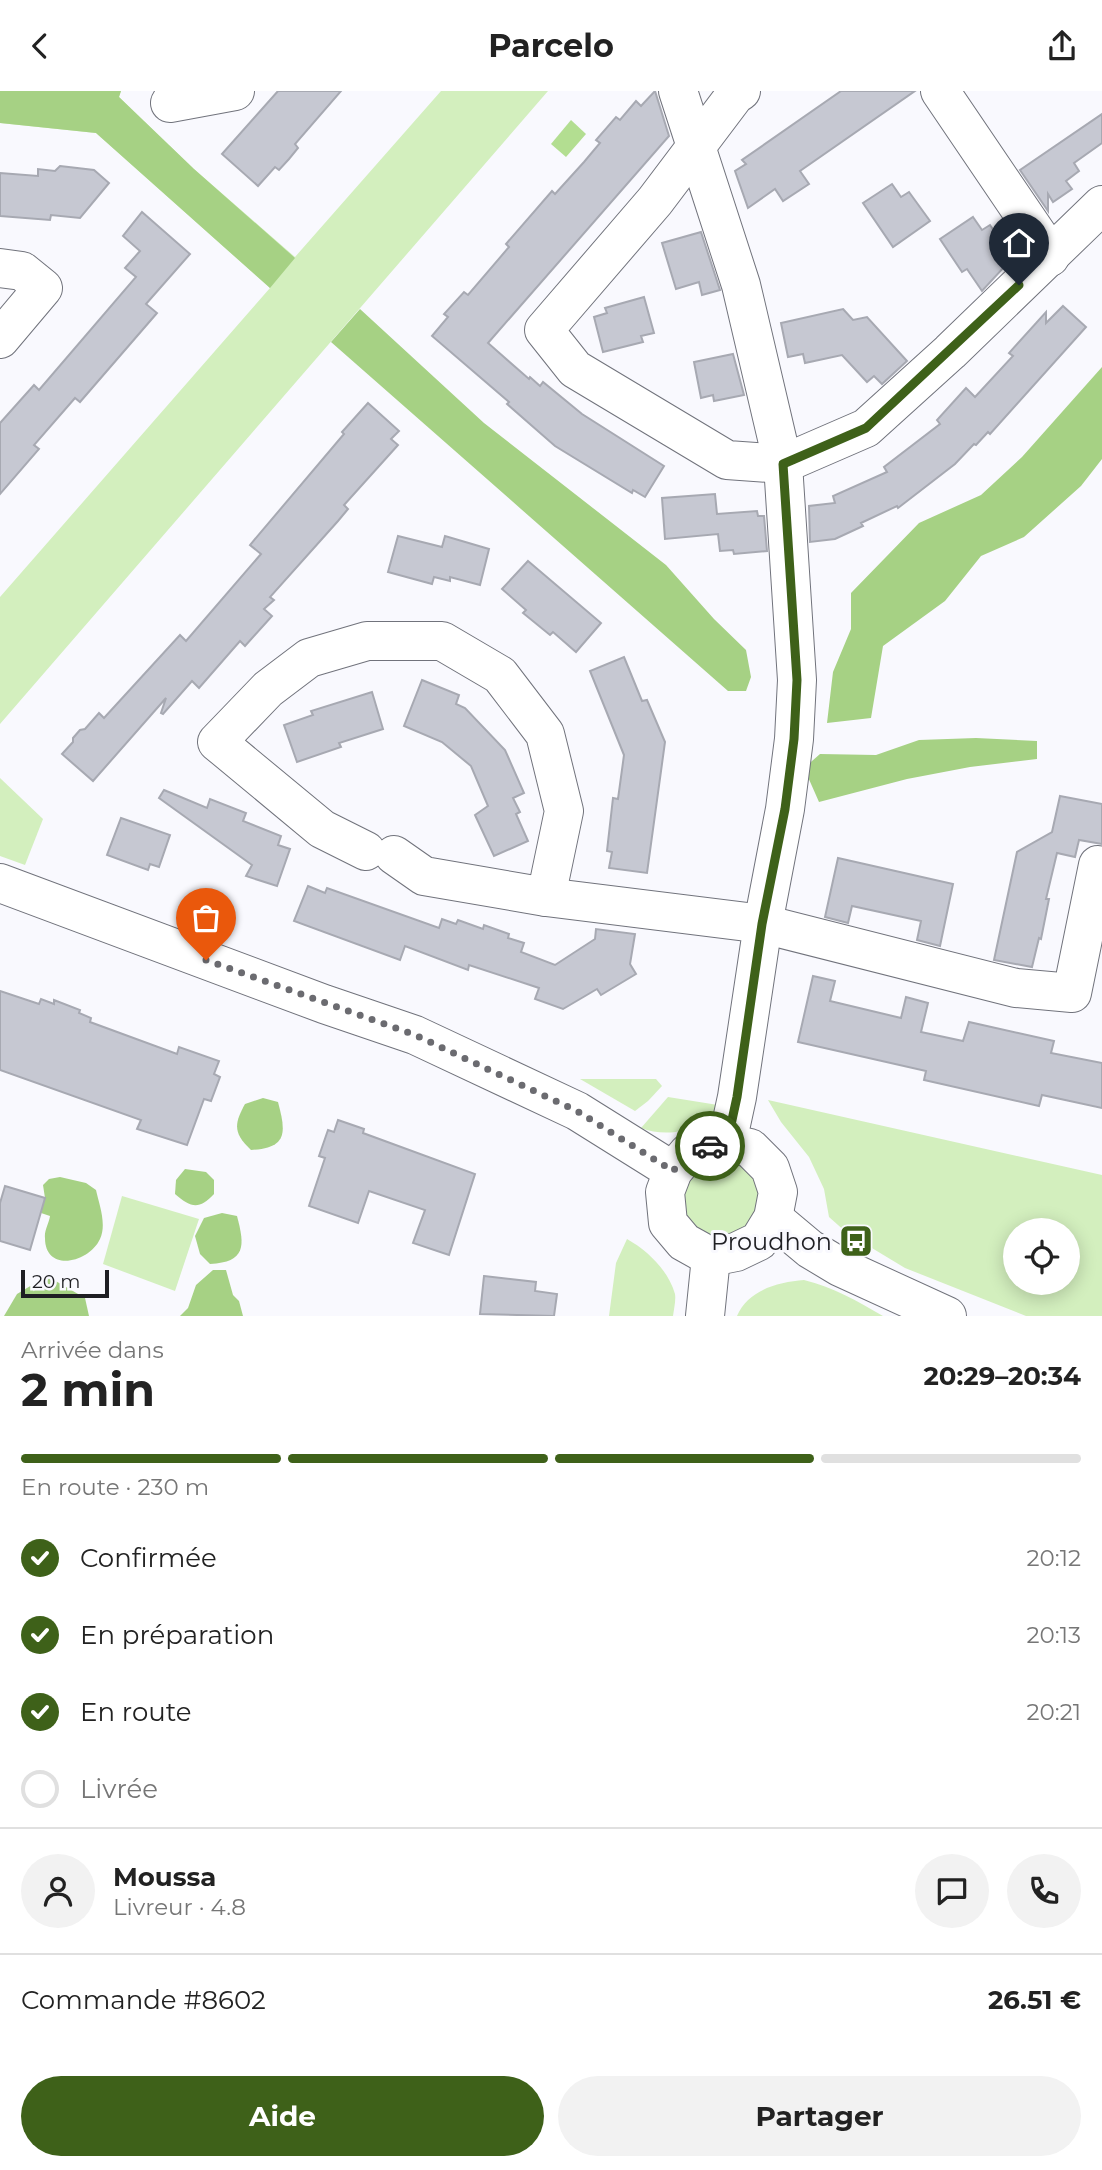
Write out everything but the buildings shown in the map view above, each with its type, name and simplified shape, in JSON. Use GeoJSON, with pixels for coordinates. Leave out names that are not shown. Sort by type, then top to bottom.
{"type":"FeatureCollection","features":[{"type":"Feature","properties":{"kind":"street"},"geometry":{"type":"LineString","coordinates":[[170,103],[235,91]]}},
{"type":"Feature","properties":{"kind":"street"},"geometry":{"type":"LineString","coordinates":[[678,91],[741,285],[783,464],[797,680],[794,739],[785,809],[762,924],[737,1097],[727,1143]]}},
{"type":"Feature","properties":{"kind":"street"},"geometry":{"type":"LineString","coordinates":[[741,91],[734,95],[655,201],[544,330],[575,369],[727,460],[783,464],[866,428],[1102,205]]}},
{"type":"Feature","properties":{"kind":"street"},"geometry":{"type":"LineString","coordinates":[[940,91],[1050,257]]}},
{"type":"Feature","properties":{"kind":"street"},"geometry":{"type":"LineString","coordinates":[[0,268],[22,271],[43,288],[0,339]]}},
{"type":"Feature","properties":{"kind":"street"},"geometry":{"type":"LineString","coordinates":[[546,897],[564,811],[545,734],[500,675],[443,641],[367,641],[309,658],[268,689],[217,742],[322,829],[380,853],[424,876],[546,897],[762,924],[1016,988],[1072,993],[1098,865]]}},
{"type":"Feature","properties":{"kind":"street"},"geometry":{"type":"LineString","coordinates":[[0,883],[324,1004],[415,1035],[577,1111],[673,1171]]}},
{"type":"Feature","properties":{"kind":"street"},"geometry":{"type":"LineString","coordinates":[[727,1143],[750,1148],[770,1168],[778,1192],[773,1218],[759,1241],[737,1252],[711,1257],[684,1242],[668,1223],[665,1192],[673,1171],[688,1153],[705,1146],[727,1143]]}},
{"type":"Feature","properties":{"kind":"street"},"geometry":{"type":"LineString","coordinates":[[773,1218],[810,1249],[840,1267],[947,1316]]}},
{"type":"Feature","properties":{"kind":"street"},"geometry":{"type":"LineString","coordinates":[[705,1316],[711,1257]]}},
{"type":"Feature","properties":{"kind":"shaded area"},"geometry":{"type":"Polygon","coordinates":[[[0,91],[121,91],[119,97],[194,169],[295,257],[441,91],[548,91],[0,724],[0,597],[270,288],[96,133],[0,123],[0,91]]]}},
{"type":"Feature","properties":{"kind":"shaded area"},"geometry":{"type":"Polygon","coordinates":[[[0,91],[121,91],[119,97],[194,169],[295,258],[270,288],[96,133],[0,123],[0,91]]]}},
{"type":"Feature","properties":{"kind":"shaded area"},"geometry":{"type":"Polygon","coordinates":[[[571,120],[586,134],[566,157],[551,144],[571,120]]]}},
{"type":"Feature","properties":{"kind":"shaded area"},"geometry":{"type":"Polygon","coordinates":[[[360,309],[484,423],[666,565],[746,650],[751,677],[746,691],[728,691],[331,342],[360,309]]]}},
{"type":"Feature","properties":{"kind":"shaded area"},"geometry":{"type":"Polygon","coordinates":[[[1102,367],[1102,459],[1081,486],[1024,537],[981,556],[945,601],[883,646],[871,718],[827,723],[833,672],[851,629],[851,593],[919,523],[981,495],[1022,457],[1102,367]]]}},
{"type":"Feature","properties":{"kind":"shaded area"},"geometry":{"type":"Polygon","coordinates":[[[976,738],[1037,741],[1037,759],[970,767],[907,779],[819,802],[804,768],[820,754],[876,755],[919,740],[976,738]]]}},
{"type":"Feature","properties":{"kind":"shaded area"},"geometry":{"type":"Polygon","coordinates":[[[0,778],[43,819],[25,865],[0,856],[0,778]]]}},
{"type":"Feature","properties":{"kind":"shaded area"},"geometry":{"type":"Polygon","coordinates":[[[580,1079],[656,1079],[662,1086],[635,1111],[580,1079]]]}},
{"type":"Feature","properties":{"kind":"shaded area"},"geometry":{"type":"Polygon","coordinates":[[[668,1097],[718,1105],[704,1121],[684,1130],[662,1132],[641,1128],[668,1097]]]}},
{"type":"Feature","properties":{"kind":"shaded area"},"geometry":{"type":"Polygon","coordinates":[[[263,1098],[278,1102],[283,1130],[278,1142],[272,1146],[251,1150],[238,1133],[237,1123],[245,1104],[263,1098]]]}},
{"type":"Feature","properties":{"kind":"shaded area"},"geometry":{"type":"Polygon","coordinates":[[[768,1100],[1102,1175],[1102,1316],[1026,1316],[905,1268],[847,1233],[829,1217],[824,1189],[809,1157],[781,1122],[768,1100]]]}},
{"type":"Feature","properties":{"kind":"shaded area"},"geometry":{"type":"Polygon","coordinates":[[[722,1160],[737,1163],[749,1172],[758,1184],[761,1199],[758,1214],[749,1226],[737,1235],[722,1238],[707,1235],[695,1226],[686,1214],[683,1199],[686,1184],[695,1172],[707,1163],[722,1160]]]}},
{"type":"Feature","properties":{"kind":"shaded area"},"geometry":{"type":"Polygon","coordinates":[[[185,1169],[206,1172],[214,1180],[214,1194],[204,1203],[190,1204],[175,1194],[176,1180],[185,1169]]]}},
{"type":"Feature","properties":{"kind":"shaded area"},"geometry":{"type":"Polygon","coordinates":[[[60,1177],[86,1183],[96,1190],[103,1221],[100,1239],[94,1247],[87,1254],[68,1261],[52,1256],[47,1249],[45,1235],[50,1216],[41,1213],[45,1198],[43,1185],[49,1179],[60,1177]]]}},
{"type":"Feature","properties":{"kind":"shaded area"},"geometry":{"type":"Polygon","coordinates":[[[122,1196],[199,1219],[175,1291],[103,1264],[122,1196]]]}},
{"type":"Feature","properties":{"kind":"shaded area"},"geometry":{"type":"Polygon","coordinates":[[[222,1213],[237,1216],[241,1236],[240,1251],[231,1260],[210,1264],[200,1254],[195,1236],[204,1218],[222,1213]]]}},
{"type":"Feature","properties":{"kind":"shaded area"},"geometry":{"type":"Polygon","coordinates":[[[627,1239],[650,1255],[668,1277],[675,1294],[673,1316],[609,1316],[616,1263],[627,1239]]]}},
{"type":"Feature","properties":{"kind":"shaded area"},"geometry":{"type":"Polygon","coordinates":[[[213,1270],[226,1270],[233,1295],[239,1301],[243,1316],[180,1316],[188,1308],[196,1285],[213,1270]]]}},
{"type":"Feature","properties":{"kind":"shaded area"},"geometry":{"type":"Polygon","coordinates":[[[47,1276],[85,1298],[89,1316],[4,1316],[17,1294],[47,1276]]]}},
{"type":"Feature","properties":{"kind":"shaded area"},"geometry":{"type":"Polygon","coordinates":[[[804,1280],[835,1291],[883,1316],[737,1316],[748,1300],[765,1289],[804,1280]]]}},
{"type":"Feature","properties":{"kind":"way so far"},"geometry":{"type":"LineString","coordinates":[[206,960],[415,1035],[577,1111],[673,1171],[688,1153],[710,1146]]}},
{"type":"Feature","properties":{"kind":"place","name":"Proudhon"},"geometry":{"type":"Point","coordinates":[856,1241]}},
{"type":"Feature","properties":{"kind":"route"},"geometry":{"type":"LineString","coordinates":[[710,1146],[727,1143],[737,1097],[762,924],[785,809],[794,739],[797,680],[783,464],[866,428],[1019,285]]}}]}
